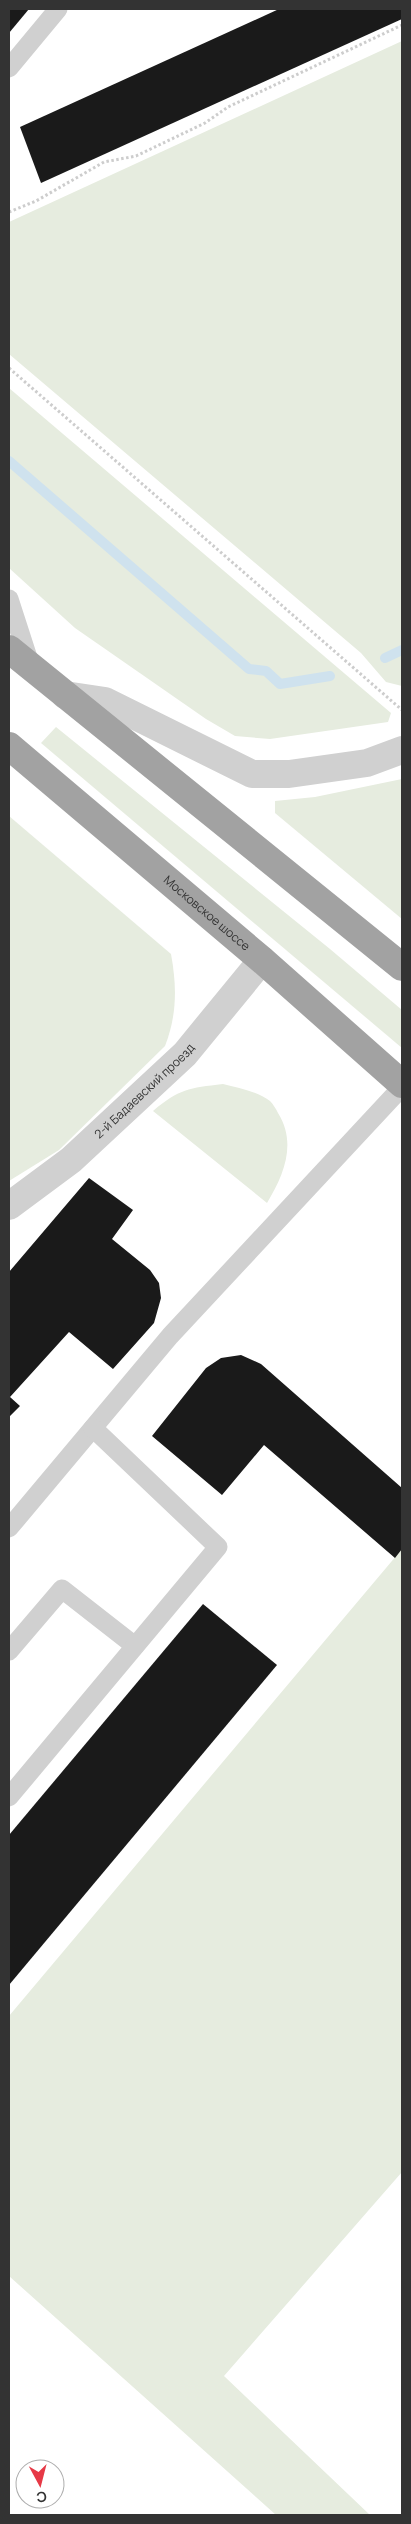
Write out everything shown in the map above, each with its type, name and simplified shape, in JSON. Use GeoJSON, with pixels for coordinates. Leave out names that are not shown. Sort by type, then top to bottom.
{"type":"FeatureCollection","features":[{"type":"Feature","properties":{"kind":"highway"},"geometry":{"type":"LineString","coordinates":[[9,649],[402,968]]}},
{"type":"Feature","properties":{"kind":"highway","name":"Московское шоссе"},"geometry":{"type":"LineString","coordinates":[[9,746],[262,960],[402,1085]]}},
{"type":"Feature","properties":{"kind":"street"},"geometry":{"type":"LineString","coordinates":[[65,695],[105,701],[252,774],[289,774],[367,763],[402,750]]}},
{"type":"Feature","properties":{"kind":"street","name":"2-й Бадаевский проезд"},"geometry":{"type":"LineString","coordinates":[[9,1206],[71,1160],[185,1054],[262,960]]}},
{"type":"Feature","properties":{"kind":"lane"},"geometry":{"type":"LineString","coordinates":[[9,68],[58,9]]}},
{"type":"Feature","properties":{"kind":"lane"},"geometry":{"type":"LineString","coordinates":[[9,599],[31,667]]}},
{"type":"Feature","properties":{"kind":"lane"},"geometry":{"type":"LineString","coordinates":[[9,1528],[229,1270],[402,1085]]}},
{"type":"Feature","properties":{"kind":"lane"},"geometry":{"type":"LineString","coordinates":[[9,1797],[218,1547],[93,1428]]}},
{"type":"Feature","properties":{"kind":"lane"},"geometry":{"type":"LineString","coordinates":[[9,1651],[62,1589],[135,1646]]}},
{"type":"Feature","properties":{"kind":"path"},"geometry":{"type":"LineString","coordinates":[[9,212],[36,201],[104,162],[136,156],[205,123],[228,107],[402,25]]}},
{"type":"Feature","properties":{"kind":"path"},"geometry":{"type":"LineString","coordinates":[[9,368],[402,710]]}},
{"type":"Feature","properties":{"kind":"shaded area"},"geometry":{"type":"Polygon","coordinates":[[[402,41],[402,686],[386,682],[361,653],[9,354],[9,222],[402,41]]]}},
{"type":"Feature","properties":{"kind":"shaded area"},"geometry":{"type":"Polygon","coordinates":[[[9,388],[391,713],[388,722],[270,739],[235,736],[206,719],[75,628],[9,568],[9,388]]]}},
{"type":"Feature","properties":{"kind":"shaded area"},"geometry":{"type":"Polygon","coordinates":[[[56,727],[330,949],[402,1010],[402,1048],[41,743],[56,727]]]}},
{"type":"Feature","properties":{"kind":"shaded area"},"geometry":{"type":"Polygon","coordinates":[[[402,779],[402,919],[275,813],[275,801],[315,797],[402,779]]]}},
{"type":"Feature","properties":{"kind":"shaded area"},"geometry":{"type":"Polygon","coordinates":[[[9,816],[171,954],[175,1001],[172,1023],[165,1046],[59,1150],[9,1181],[9,816]]]}},
{"type":"Feature","properties":{"kind":"shaded area"},"geometry":{"type":"Polygon","coordinates":[[[223,1084],[247,1090],[270,1101],[284,1124],[287,1136],[286,1159],[279,1181],[267,1203],[153,1111],[170,1098],[185,1091],[223,1084]]]}},
{"type":"Feature","properties":{"kind":"shaded area"},"geometry":{"type":"Polygon","coordinates":[[[402,1549],[402,2172],[224,2376],[370,2515],[276,2515],[9,2276],[9,2016],[402,1549]]]}},
{"type":"Feature","properties":{"kind":"building"},"geometry":{"type":"Polygon","coordinates":[[[9,9],[29,9],[9,33],[9,9]]]}},
{"type":"Feature","properties":{"kind":"building"},"geometry":{"type":"Polygon","coordinates":[[[279,9],[402,9],[402,19],[41,183],[20,127],[279,9]]]}},
{"type":"Feature","properties":{"kind":"building"},"geometry":{"type":"Polygon","coordinates":[[[89,1178],[133,1210],[112,1239],[150,1270],[159,1283],[161,1298],[154,1323],[113,1369],[69,1332],[10,1397],[20,1406],[9,1417],[9,1272],[89,1178]]]}},
{"type":"Feature","properties":{"kind":"building"},"geometry":{"type":"Polygon","coordinates":[[[241,1355],[261,1364],[402,1488],[402,1549],[395,1558],[264,1445],[222,1495],[152,1436],[206,1368],[221,1358],[241,1355]]]}},
{"type":"Feature","properties":{"kind":"building"},"geometry":{"type":"Polygon","coordinates":[[[203,1604],[277,1665],[9,1985],[9,1835],[203,1604]]]}},
{"type":"Feature","properties":{"kind":"waterway"},"geometry":{"type":"LineString","coordinates":[[9,461],[249,669],[266,671],[280,684],[330,676]]}},
{"type":"Feature","properties":{"kind":"waterway"},"geometry":{"type":"LineString","coordinates":[[385,658],[402,650]]}}]}
